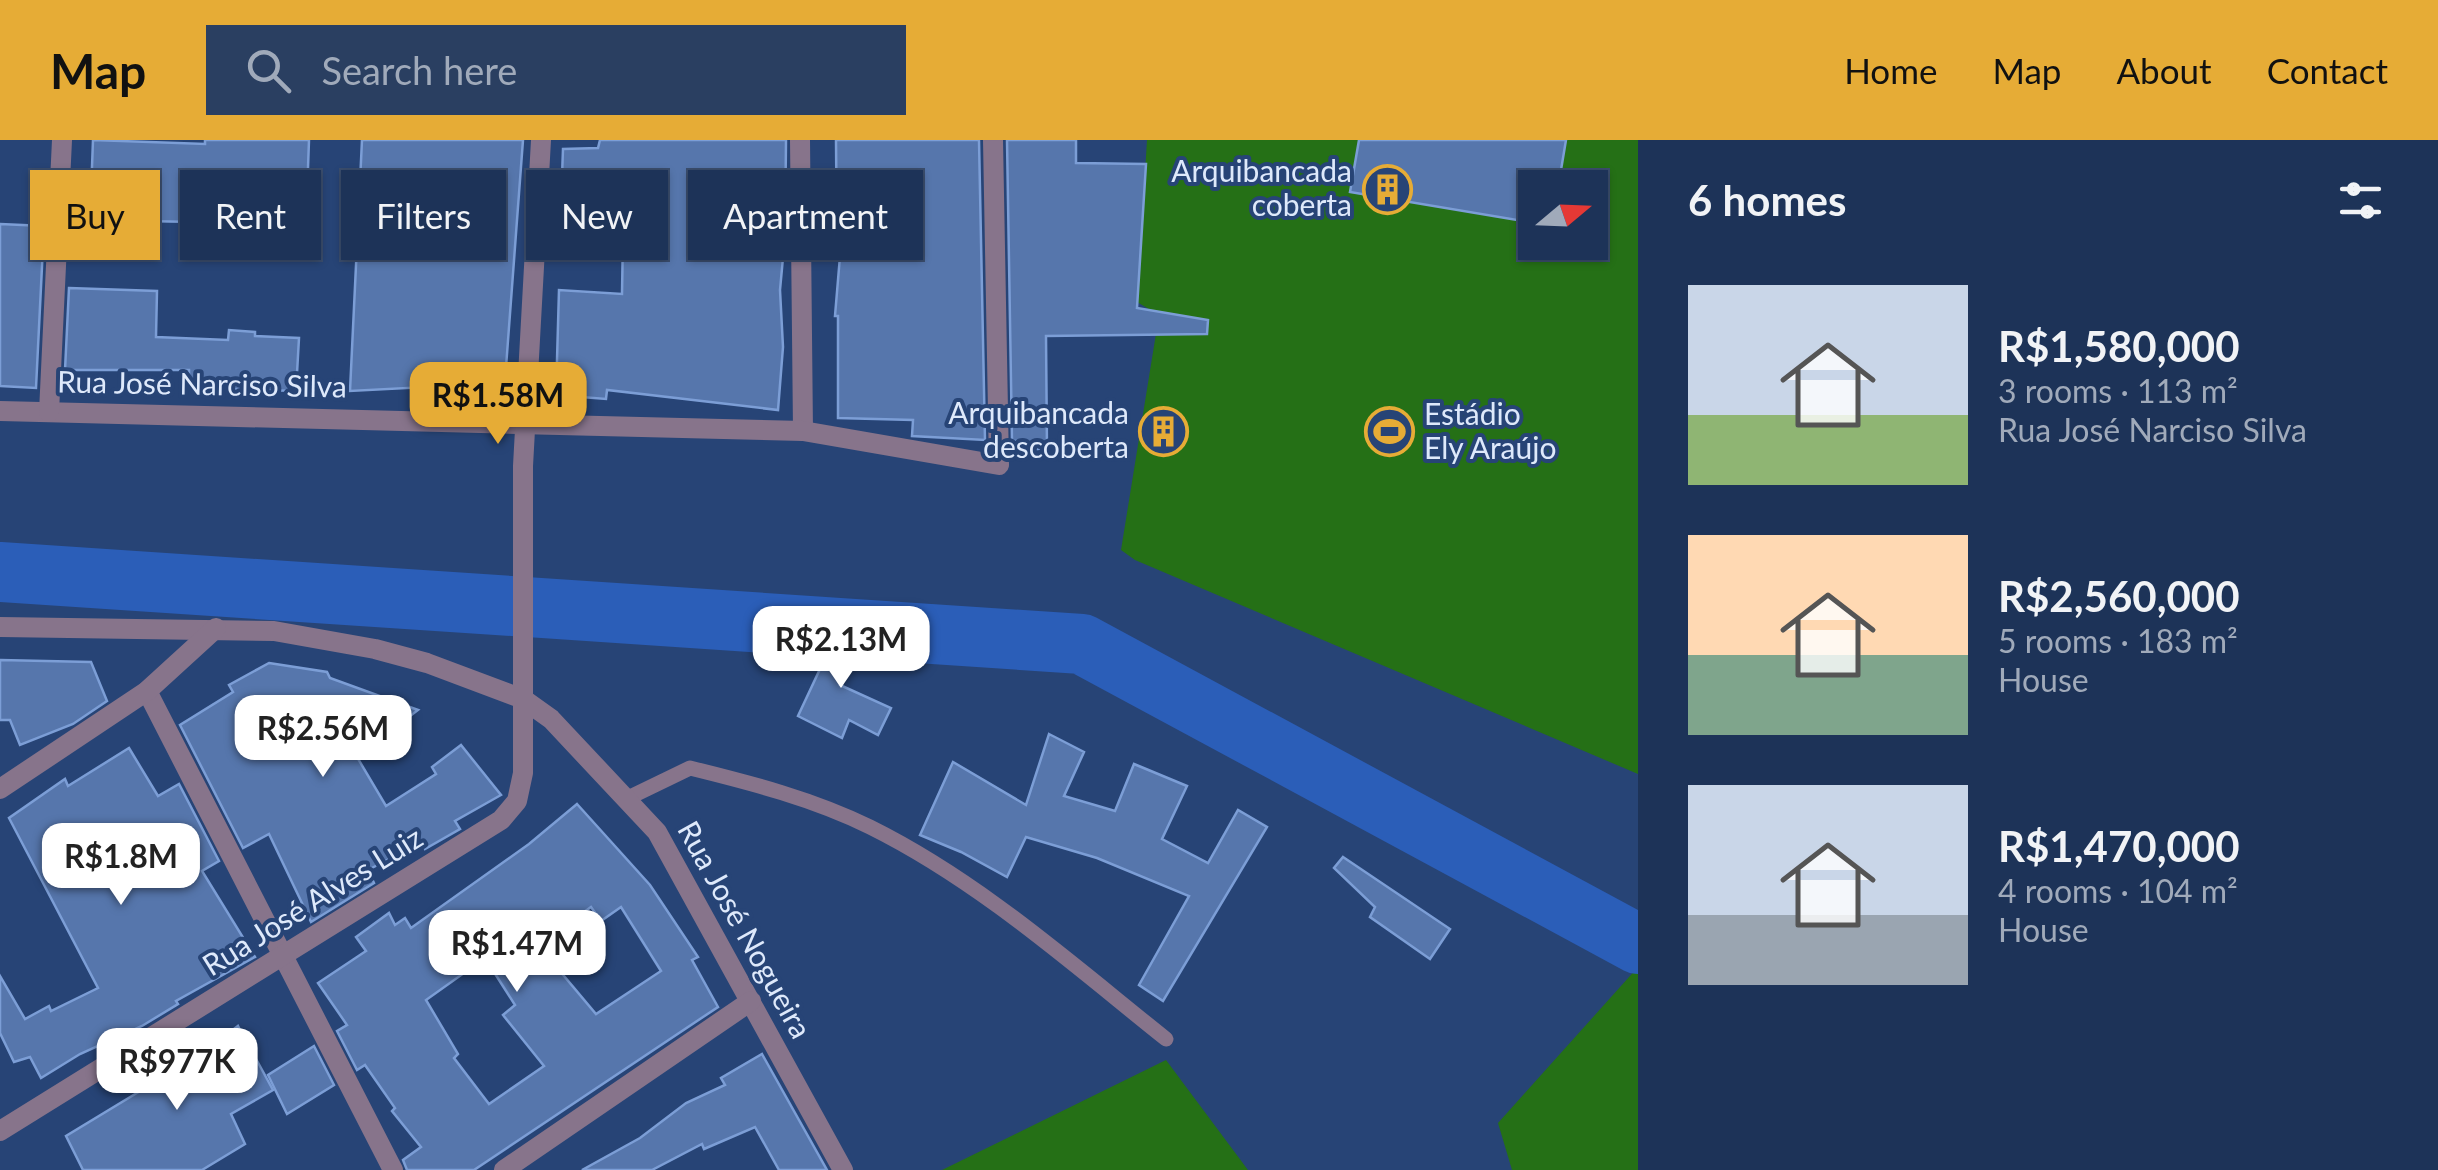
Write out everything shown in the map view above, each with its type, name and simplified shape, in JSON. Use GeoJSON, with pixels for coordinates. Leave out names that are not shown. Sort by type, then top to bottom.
{"type":"FeatureCollection","features":[{"type":"Feature","properties":{"kind":"street"},"geometry":{"type":"LineString","coordinates":[[49,412],[62,140]]}},
{"type":"Feature","properties":{"kind":"street","name":"Rua José Alves Luiz"},"geometry":{"type":"LineString","coordinates":[[0,1132],[501,820],[517,801],[523,773],[524,422],[541,140]]}},
{"type":"Feature","properties":{"kind":"street"},"geometry":{"type":"LineString","coordinates":[[800,140],[803,431]]}},
{"type":"Feature","properties":{"kind":"street","name":"Rua José Narciso Silva"},"geometry":{"type":"LineString","coordinates":[[0,411],[803,431],[998,465],[992,140]]}},
{"type":"Feature","properties":{"kind":"street","name":"Rua José Nogueira"},"geometry":{"type":"LineString","coordinates":[[0,628],[274,631],[374,649],[442,668],[523,698],[551,719],[658,832],[843,1170]]}},
{"type":"Feature","properties":{"kind":"street"},"geometry":{"type":"LineString","coordinates":[[0,788],[147,691],[216,628]]}},
{"type":"Feature","properties":{"kind":"street"},"geometry":{"type":"LineString","coordinates":[[147,691],[393,1170]]}},
{"type":"Feature","properties":{"kind":"street"},"geometry":{"type":"LineString","coordinates":[[504,1170],[751,1001]]}},
{"type":"Feature","properties":{"kind":"lane"},"geometry":{"type":"LineString","coordinates":[[628,798],[690,768],[770,788],[870,827],[983,894],[1166,1039]]}},
{"type":"Feature","properties":{"kind":"green space","name":"Estádio Ely Araújo"},"geometry":{"type":"Polygon","coordinates":[[[1147,140],[1638,140],[1638,774],[1135,560],[1121,550],[1159,315],[1137,302],[1147,140]]]}},
{"type":"Feature","properties":{"kind":"green space"},"geometry":{"type":"Polygon","coordinates":[[[1638,967],[1638,1170],[1512,1170],[1498,1123],[1638,967]]]}},
{"type":"Feature","properties":{"kind":"green space"},"geometry":{"type":"Polygon","coordinates":[[[1166,1060],[1248,1170],[942,1170],[1166,1060]]]}},
{"type":"Feature","properties":{"kind":"building"},"geometry":{"type":"Polygon","coordinates":[[[93,140],[205,144],[205,140],[309,140],[308,170],[180,170],[180,222],[160,221],[160,170],[92,170],[93,140]]]}},
{"type":"Feature","properties":{"kind":"building"},"geometry":{"type":"Polygon","coordinates":[[[362,140],[523,140],[504,394],[444,395],[445,386],[350,391],[356,260],[506,260],[506,170],[361,170],[362,140]]]}},
{"type":"Feature","properties":{"kind":"building"},"geometry":{"type":"Polygon","coordinates":[[[600,140],[786,140],[786,170],[688,170],[688,260],[783,260],[778,410],[607,390],[606,399],[556,395],[559,290],[622,294],[623,260],[668,260],[668,170],[562,170],[563,149],[598,148],[600,140]]]}},
{"type":"Feature","properties":{"kind":"building"},"geometry":{"type":"Polygon","coordinates":[[[836,140],[979,140],[985,440],[912,436],[913,420],[838,418],[835,316],[840,260],[923,260],[923,170],[836,170],[836,140]]]}},
{"type":"Feature","properties":{"kind":"building"},"geometry":{"type":"Polygon","coordinates":[[[1007,140],[1076,140],[1076,163],[1146,164],[1137,308],[1208,320],[1207,334],[1046,336],[1047,448],[1015,451],[1016,441],[1012,441],[1007,140]]]}},
{"type":"Feature","properties":{"kind":"building"},"geometry":{"type":"Polygon","coordinates":[[[1359,140],[1566,140],[1561,170],[1518,170],[1518,220],[1350,192],[1359,140]]]}},
{"type":"Feature","properties":{"kind":"building"},"geometry":{"type":"Polygon","coordinates":[[[0,224],[30,225],[30,260],[42,260],[36,388],[0,386],[0,224]]]}},
{"type":"Feature","properties":{"kind":"building"},"geometry":{"type":"Polygon","coordinates":[[[69,288],[157,291],[156,337],[228,340],[229,330],[255,332],[255,336],[299,338],[296,391],[189,388],[189,370],[65,370],[69,288]]]}},
{"type":"Feature","properties":{"kind":"building"},"geometry":{"type":"Polygon","coordinates":[[[843,620],[864,629],[840,685],[891,708],[878,735],[849,720],[842,738],[798,716],[843,620]]]}},
{"type":"Feature","properties":{"kind":"building"},"geometry":{"type":"Polygon","coordinates":[[[0,660],[91,662],[107,701],[73,724],[20,745],[10,720],[0,720],[0,660]]]}},
{"type":"Feature","properties":{"kind":"building"},"geometry":{"type":"Polygon","coordinates":[[[269,663],[327,672],[330,678],[418,710],[357,757],[386,806],[436,774],[432,767],[461,745],[501,795],[455,821],[460,829],[425,849],[422,842],[368,870],[374,883],[311,922],[269,834],[243,848],[180,725],[233,692],[229,685],[269,663]]]}},
{"type":"Feature","properties":{"kind":"building"},"geometry":{"type":"Polygon","coordinates":[[[1049,734],[1084,752],[1064,796],[1115,811],[1134,764],[1187,786],[1162,839],[1208,863],[1238,810],[1267,827],[1163,1001],[1139,985],[1189,896],[1097,858],[1026,837],[1007,877],[920,835],[953,762],[1026,805],[1049,734]]]}},
{"type":"Feature","properties":{"kind":"building"},"geometry":{"type":"Polygon","coordinates":[[[129,748],[158,796],[179,784],[219,861],[202,871],[255,957],[176,1001],[178,1004],[142,1026],[80,1054],[41,1078],[30,1057],[14,1062],[0,1033],[0,976],[25,1019],[98,988],[9,818],[65,779],[68,786],[129,748]]]}},
{"type":"Feature","properties":{"kind":"building"},"geometry":{"type":"Polygon","coordinates":[[[577,804],[650,885],[698,957],[692,960],[718,1007],[474,1170],[407,1170],[403,1160],[421,1147],[392,1111],[395,1108],[365,1065],[357,1070],[337,1031],[347,1025],[318,983],[366,951],[356,937],[389,913],[395,925],[405,918],[411,928],[529,844],[577,804]],[[591,907],[538,945],[596,1014],[661,971],[621,907],[601,921],[591,907]],[[485,958],[426,1000],[458,1054],[454,1058],[489,1104],[544,1066],[503,1015],[515,1005],[485,958]]]}},
{"type":"Feature","properties":{"kind":"building"},"geometry":{"type":"Polygon","coordinates":[[[1343,857],[1450,929],[1430,959],[1370,917],[1375,907],[1334,868],[1343,857]]]}},
{"type":"Feature","properties":{"kind":"building"},"geometry":{"type":"Polygon","coordinates":[[[238,1026],[273,1090],[231,1114],[245,1144],[202,1170],[83,1170],[66,1136],[145,1088],[142,1082],[169,1067],[158,1049],[177,1037],[191,1062],[238,1026]]]}},
{"type":"Feature","properties":{"kind":"building"},"geometry":{"type":"Polygon","coordinates":[[[314,1046],[334,1085],[287,1114],[268,1075],[314,1046]]]}},
{"type":"Feature","properties":{"kind":"building"},"geometry":{"type":"Polygon","coordinates":[[[762,1054],[827,1170],[779,1170],[755,1127],[704,1149],[702,1144],[652,1170],[582,1170],[640,1138],[686,1103],[725,1085],[721,1078],[762,1054]]]}},
{"type":"Feature","properties":{"kind":"waterway"},"geometry":{"type":"LineString","coordinates":[[0,572],[1082,644],[1638,944]]}},
{"type":"Feature","properties":{"kind":"place","name":"Arquibancada coberta"},"geometry":{"type":"Point","coordinates":[1387,189]}},
{"type":"Feature","properties":{"kind":"place","name":"Arquibancada descoberta"},"geometry":{"type":"Point","coordinates":[1164,431]}},
{"type":"Feature","properties":{"kind":"place","name":"Estádio Ely Araújo"},"geometry":{"type":"Point","coordinates":[1389,432]}}]}
